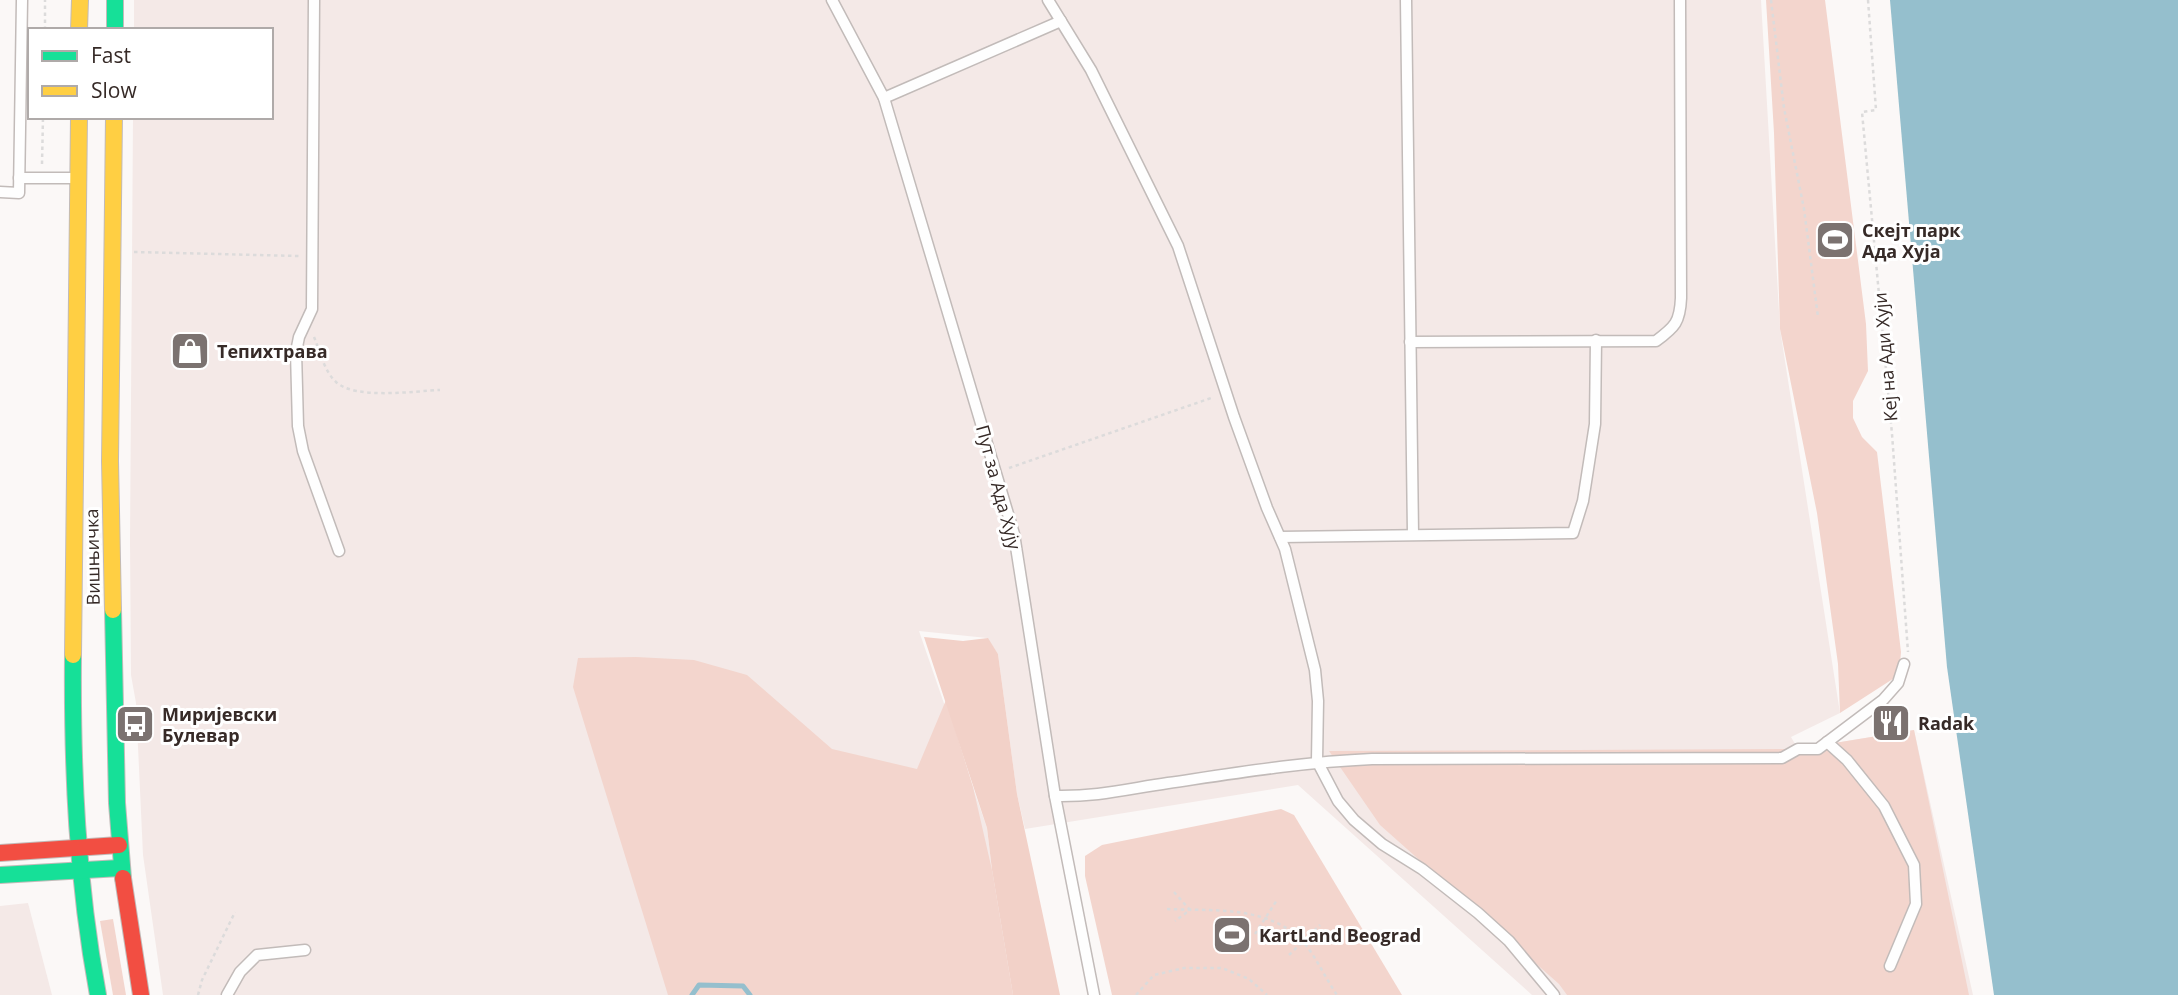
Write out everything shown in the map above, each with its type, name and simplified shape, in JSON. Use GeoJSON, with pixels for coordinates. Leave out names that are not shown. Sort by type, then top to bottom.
{"type":"FeatureCollection","features":[{"type":"Feature","properties":{"kind":"main road"},"geometry":{"type":"LineString","coordinates":[[79,28],[80,0]]}},
{"type":"Feature","properties":{"kind":"main road"},"geometry":{"type":"LineString","coordinates":[[115,0],[115,28]]}},
{"type":"Feature","properties":{"kind":"main road","name":"Вишњичка"},"geometry":{"type":"LineString","coordinates":[[79,119],[72,673],[76,847],[99,995]]}},
{"type":"Feature","properties":{"kind":"main road","name":"Вишњичка"},"geometry":{"type":"LineString","coordinates":[[114,119],[110,461],[119,845],[120,868],[141,995]]}},
{"type":"Feature","properties":{"kind":"main road"},"geometry":{"type":"LineString","coordinates":[[0,853],[119,845]]}},
{"type":"Feature","properties":{"kind":"main road"},"geometry":{"type":"LineString","coordinates":[[0,875],[120,868]]}},
{"type":"Feature","properties":{"kind":"lane"},"geometry":{"type":"LineString","coordinates":[[0,192],[19,193],[22,0]]}},
{"type":"Feature","properties":{"kind":"lane"},"geometry":{"type":"LineString","coordinates":[[314,0],[312,309],[299,337],[296,352],[298,426],[303,451],[340,551]]}},
{"type":"Feature","properties":{"kind":"lane","name":"Пут за Ада Хују"},"geometry":{"type":"LineString","coordinates":[[832,0],[884,98],[1014,534],[1055,796],[1094,995]]}},
{"type":"Feature","properties":{"kind":"lane"},"geometry":{"type":"LineString","coordinates":[[1048,0],[1091,70],[1178,246],[1226,393],[1267,508],[1285,549],[1315,670],[1318,701],[1317,761],[1338,801],[1354,820],[1381,844],[1422,869],[1478,913],[1509,941],[1554,995]]}},
{"type":"Feature","properties":{"kind":"lane"},"geometry":{"type":"LineString","coordinates":[[1406,0],[1413,534]]}},
{"type":"Feature","properties":{"kind":"lane"},"geometry":{"type":"LineString","coordinates":[[1410,342],[1656,341],[1672,329],[1680,316],[1680,0]]}},
{"type":"Feature","properties":{"kind":"lane"},"geometry":{"type":"LineString","coordinates":[[884,98],[1061,21]]}},
{"type":"Feature","properties":{"kind":"lane"},"geometry":{"type":"LineString","coordinates":[[19,178],[78,178]]}},
{"type":"Feature","properties":{"kind":"lane"},"geometry":{"type":"LineString","coordinates":[[1280,537],[1573,533],[1583,500],[1595,424],[1596,340]]}},
{"type":"Feature","properties":{"kind":"lane"},"geometry":{"type":"LineString","coordinates":[[1055,796],[1102,796],[1317,761],[1782,758],[1798,749],[1818,749],[1883,700],[1899,677],[1904,664]]}},
{"type":"Feature","properties":{"kind":"lane"},"geometry":{"type":"LineString","coordinates":[[1827,742],[1847,760],[1884,806],[1914,865],[1916,904],[1890,966]]}},
{"type":"Feature","properties":{"kind":"lane"},"geometry":{"type":"LineString","coordinates":[[227,995],[240,972],[257,956],[305,950]]}},
{"type":"Feature","properties":{"kind":"path"},"geometry":{"type":"LineString","coordinates":[[45,0],[45,28]]}},
{"type":"Feature","properties":{"kind":"path"},"geometry":{"type":"LineString","coordinates":[[1771,0],[1784,108],[1804,209],[1818,317]]}},
{"type":"Feature","properties":{"kind":"path","name":"Кеј на Ади Хуји"},"geometry":{"type":"LineString","coordinates":[[1868,0],[1875,110],[1862,112],[1892,435],[1909,657],[1909,670],[1899,677]]}},
{"type":"Feature","properties":{"kind":"path"},"geometry":{"type":"LineString","coordinates":[[42,178],[43,119]]}},
{"type":"Feature","properties":{"kind":"path"},"geometry":{"type":"LineString","coordinates":[[113,251],[312,257]]}},
{"type":"Feature","properties":{"kind":"path"},"geometry":{"type":"LineString","coordinates":[[308,320],[328,371],[336,383],[348,390],[369,393],[440,390]]}},
{"type":"Feature","properties":{"kind":"path"},"geometry":{"type":"LineString","coordinates":[[996,472],[1226,393]]}},
{"type":"Feature","properties":{"kind":"path"},"geometry":{"type":"LineString","coordinates":[[1174,892],[1189,910]]}},
{"type":"Feature","properties":{"kind":"path"},"geometry":{"type":"LineString","coordinates":[[1255,934],[1277,900]]}},
{"type":"Feature","properties":{"kind":"path"},"geometry":{"type":"LineString","coordinates":[[1167,909],[1223,910],[1266,918],[1293,933],[1303,943],[1337,995]]}},
{"type":"Feature","properties":{"kind":"path"},"geometry":{"type":"LineString","coordinates":[[1175,921],[1189,910]]}},
{"type":"Feature","properties":{"kind":"path"},"geometry":{"type":"LineString","coordinates":[[198,995],[202,980],[235,912]]}},
{"type":"Feature","properties":{"kind":"path"},"geometry":{"type":"LineString","coordinates":[[1289,955],[1320,925]]}},
{"type":"Feature","properties":{"kind":"path"},"geometry":{"type":"LineString","coordinates":[[1136,995],[1154,975],[1184,968],[1222,968],[1249,979],[1266,995]]}},
{"type":"Feature","properties":{"kind":"shaded area"},"geometry":{"type":"Polygon","coordinates":[[[134,0],[1761,0],[1780,329],[1840,713],[1791,737],[1798,749],[1914,730],[1973,995],[1532,995],[1298,785],[1025,829],[1017,794],[998,654],[987,638],[919,631],[987,828],[1013,995],[163,995],[143,855],[136,703],[131,675],[133,119],[273,119],[273,28],[134,28],[134,0]]]}},
{"type":"Feature","properties":{"kind":"shaded area"},"geometry":{"type":"Polygon","coordinates":[[[1766,0],[1825,0],[1866,324],[1868,371],[1853,401],[1853,418],[1862,437],[1877,452],[1901,652],[1899,675],[1840,713],[1838,664],[1817,513],[1780,329],[1774,133],[1766,0]]]}},
{"type":"Feature","properties":{"kind":"shaded area"},"geometry":{"type":"Polygon","coordinates":[[[924,637],[963,641],[988,638],[998,654],[1017,794],[1060,995],[1013,995],[987,828],[924,637]]]}},
{"type":"Feature","properties":{"kind":"shaded area"},"geometry":{"type":"Polygon","coordinates":[[[578,658],[694,660],[747,675],[832,749],[917,769],[946,700],[973,787],[992,870],[1013,995],[668,995],[573,687],[578,658]]]}},
{"type":"Feature","properties":{"kind":"shaded area"},"geometry":{"type":"Polygon","coordinates":[[[1914,730],[1969,995],[1567,995],[1559,984],[1380,825],[1329,751],[1798,749],[1914,730]]]}},
{"type":"Feature","properties":{"kind":"shaded area","name":"KartLand Beograd"},"geometry":{"type":"Polygon","coordinates":[[[1281,809],[1294,815],[1402,995],[1112,995],[1085,876],[1085,856],[1102,845],[1281,809]]]}},
{"type":"Feature","properties":{"kind":"shaded area"},"geometry":{"type":"Polygon","coordinates":[[[28,903],[52,995],[0,995],[0,906],[28,903]]]}},
{"type":"Feature","properties":{"kind":"shaded area"},"geometry":{"type":"Polygon","coordinates":[[[113,919],[126,995],[113,995],[100,921],[113,919]]]}},
{"type":"Feature","properties":{"kind":"water"},"geometry":{"type":"Polygon","coordinates":[[[1890,0],[2178,0],[2178,995],[1994,995],[1947,667],[1890,0]]]}},
{"type":"Feature","properties":{"kind":"waterway"},"geometry":{"type":"LineString","coordinates":[[692,995],[699,985],[743,986],[750,995]]}},
{"type":"Feature","properties":{"kind":"traffic: fast"},"geometry":{"type":"LineString","coordinates":[[115,0],[115,28]]}},
{"type":"Feature","properties":{"kind":"traffic: fast"},"geometry":{"type":"LineString","coordinates":[[113,610],[117,803],[123,878]]}},
{"type":"Feature","properties":{"kind":"traffic: fast"},"geometry":{"type":"LineString","coordinates":[[73,655],[77,826],[85,910],[98,995]]}},
{"type":"Feature","properties":{"kind":"traffic: fast"},"geometry":{"type":"LineString","coordinates":[[0,875],[120,868]]}},
{"type":"Feature","properties":{"kind":"traffic: slow"},"geometry":{"type":"LineString","coordinates":[[79,28],[80,0]]}},
{"type":"Feature","properties":{"kind":"traffic: slow"},"geometry":{"type":"LineString","coordinates":[[73,655],[79,119]]}},
{"type":"Feature","properties":{"kind":"traffic: slow"},"geometry":{"type":"LineString","coordinates":[[113,610],[110,461],[114,119]]}},
{"type":"Feature","properties":{"kind":"traffic: jam"},"geometry":{"type":"LineString","coordinates":[[0,853],[119,845]]}},
{"type":"Feature","properties":{"kind":"traffic: jam"},"geometry":{"type":"LineString","coordinates":[[123,878],[141,995]]}},
{"type":"Feature","properties":{"kind":"place","name":"Скејт парк Ада Хуја"},"geometry":{"type":"Point","coordinates":[1835,240]}},
{"type":"Feature","properties":{"kind":"place","name":"Тепихтрава"},"geometry":{"type":"Point","coordinates":[190,351]}},
{"type":"Feature","properties":{"kind":"place","name":"Radak"},"geometry":{"type":"Point","coordinates":[1891,723]}},
{"type":"Feature","properties":{"kind":"place","name":"Миријевски Булевар"},"geometry":{"type":"Point","coordinates":[135,724]}},
{"type":"Feature","properties":{"kind":"place","name":"KartLand Beograd"},"geometry":{"type":"Point","coordinates":[1232,935]}}]}
